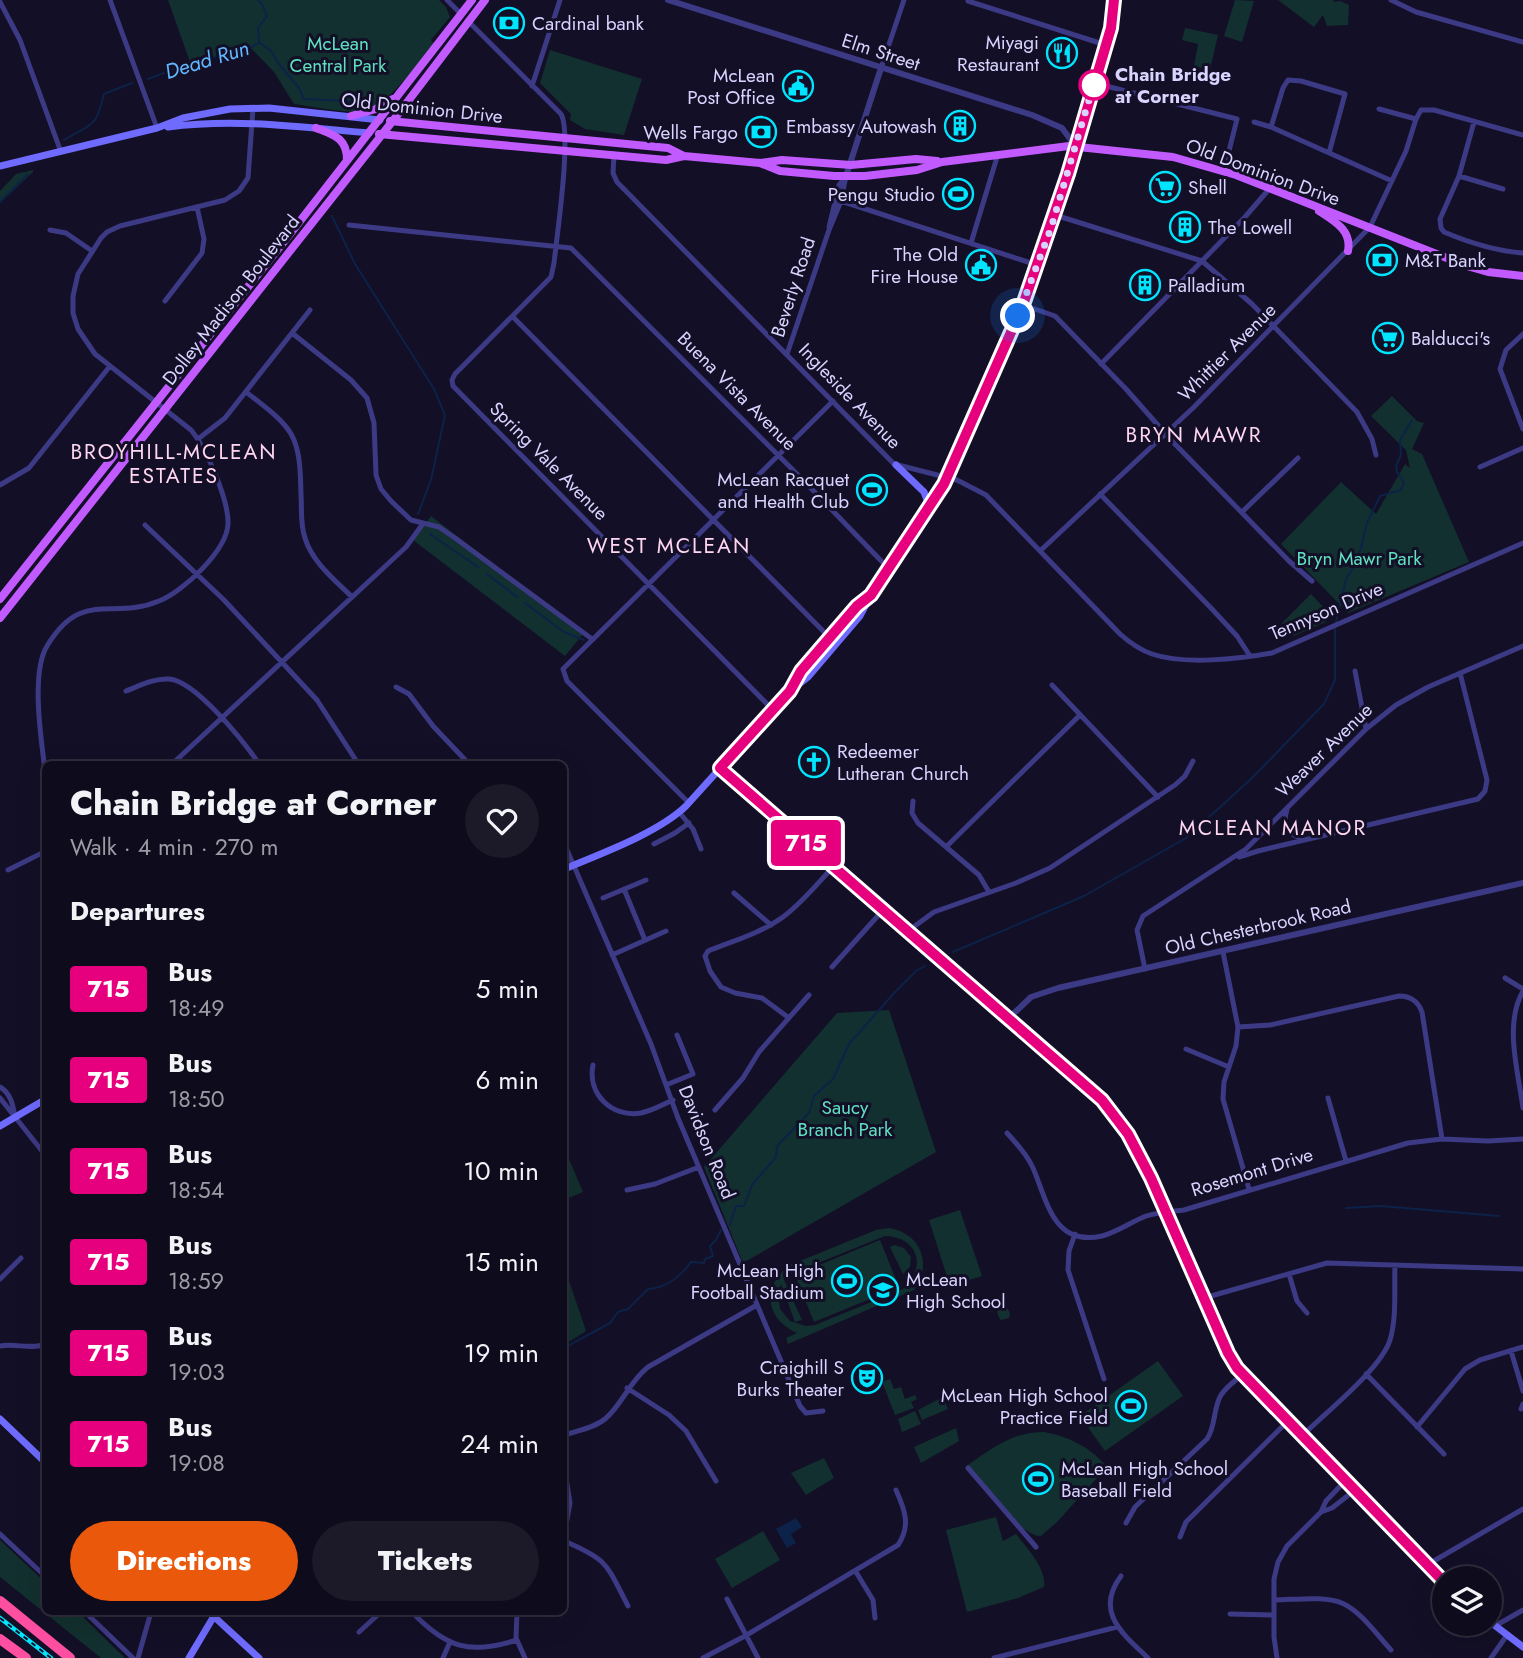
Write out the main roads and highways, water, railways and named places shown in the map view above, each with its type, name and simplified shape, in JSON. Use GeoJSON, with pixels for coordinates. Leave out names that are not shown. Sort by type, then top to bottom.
{"type":"FeatureCollection","features":[{"type":"Feature","properties":{"kind":"highway"},"geometry":{"type":"LineString","coordinates":[[0,1602],[70,1658]]}},
{"type":"Feature","properties":{"kind":"highway"},"geometry":{"type":"LineString","coordinates":[[0,1639],[26,1658]]}},
{"type":"Feature","properties":{"kind":"main road","name":"Dolley Madison Boulevard"},"geometry":{"type":"LineString","coordinates":[[0,618],[393,121],[485,0]]}},
{"type":"Feature","properties":{"kind":"main road"},"geometry":{"type":"LineString","coordinates":[[567,868],[655,828],[689,803],[790,691],[808,677],[840,642],[863,612],[871,595],[930,508],[948,477],[1023,305],[1076,146],[1106,45],[1115,0]]}},
{"type":"Feature","properties":{"kind":"main road","name":"Dolley Madison Boulevard"},"geometry":{"type":"LineString","coordinates":[[0,599],[380,120],[471,1]]}},
{"type":"Feature","properties":{"kind":"main road"},"geometry":{"type":"LineString","coordinates":[[469,22],[467,15],[471,1]]}},
{"type":"Feature","properties":{"kind":"main road"},"geometry":{"type":"LineString","coordinates":[[453,43],[461,22],[461,14]]}},
{"type":"Feature","properties":{"kind":"main road"},"geometry":{"type":"LineString","coordinates":[[351,116],[376,109],[398,96]]}},
{"type":"Feature","properties":{"kind":"main road"},"geometry":{"type":"LineString","coordinates":[[409,100],[409,113],[415,123]]}},
{"type":"Feature","properties":{"kind":"main road","name":"Old Dominion Drive"},"geometry":{"type":"LineString","coordinates":[[0,166],[157,128],[198,115],[253,108],[668,148],[684,156]]}},
{"type":"Feature","properties":{"kind":"main road","name":"Old Dominion Drive"},"geometry":{"type":"LineString","coordinates":[[157,128],[201,123],[252,122],[666,160],[684,156],[760,163],[782,160],[851,165],[916,159],[942,162]]}},
{"type":"Feature","properties":{"kind":"main road"},"geometry":{"type":"LineString","coordinates":[[316,128],[342,140],[347,151],[346,161]]}},
{"type":"Feature","properties":{"kind":"main road","name":"Old Dominion Drive"},"geometry":{"type":"LineString","coordinates":[[760,163],[780,171],[846,176],[917,170],[942,162],[1051,147],[1076,146],[1170,156],[1224,171],[1474,268],[1523,276]]}},
{"type":"Feature","properties":{"kind":"main road"},"geometry":{"type":"LineString","coordinates":[[1308,204],[1344,230],[1349,242],[1348,251]]}},
{"type":"Feature","properties":{"kind":"main road"},"geometry":{"type":"LineString","coordinates":[[896,465],[924,492],[930,508]]}},
{"type":"Feature","properties":{"kind":"main road"},"geometry":{"type":"LineString","coordinates":[[790,691],[801,671],[857,606],[871,595]]}},
{"type":"Feature","properties":{"kind":"main road"},"geometry":{"type":"LineString","coordinates":[[720,768],[1094,1091],[1131,1139],[1167,1212],[1228,1353],[1243,1374],[1432,1569]]}},
{"type":"Feature","properties":{"kind":"main road"},"geometry":{"type":"LineString","coordinates":[[0,1126],[42,1101]]}},
{"type":"Feature","properties":{"kind":"main road"},"geometry":{"type":"LineString","coordinates":[[0,1419],[42,1459]]}},
{"type":"Feature","properties":{"kind":"main road"},"geometry":{"type":"LineString","coordinates":[[189,1658],[212,1615]]}},
{"type":"Feature","properties":{"kind":"main road"},"geometry":{"type":"LineString","coordinates":[[215,1615],[259,1658]]}},
{"type":"Feature","properties":{"kind":"main road"},"geometry":{"type":"LineString","coordinates":[[1502,1631],[1523,1647]]}},
{"type":"Feature","properties":{"kind":"water"},"geometry":{"type":"Polygon","coordinates":[[[796,1518],[802,1527],[791,1534],[796,1543],[787,1548],[776,1529],[796,1518]]]}},
{"type":"Feature","properties":{"kind":"waterway","name":"Dead Run"},"geometry":{"type":"LineString","coordinates":[[258,0],[267,16],[258,28],[259,41]]}},
{"type":"Feature","properties":{"kind":"waterway"},"geometry":{"type":"LineString","coordinates":[[259,42],[271,51],[299,88],[304,99],[372,102]]}},
{"type":"Feature","properties":{"kind":"waterway","name":"Dead Run"},"geometry":{"type":"LineString","coordinates":[[148,79],[193,62],[248,49],[259,43]]}},
{"type":"Feature","properties":{"kind":"waterway","name":"Dead Run"},"geometry":{"type":"LineString","coordinates":[[64,140],[95,120],[104,94],[132,83]]}},
{"type":"Feature","properties":{"kind":"waterway","name":"Dead Run"},"geometry":{"type":"LineString","coordinates":[[0,202],[28,174]]}},
{"type":"Feature","properties":{"kind":"waterway"},"geometry":{"type":"LineString","coordinates":[[332,216],[355,264],[434,389],[445,415],[431,480],[418,514]]}},
{"type":"Feature","properties":{"kind":"waterway"},"geometry":{"type":"LineString","coordinates":[[1336,622],[1346,579],[1354,567],[1367,523],[1380,496],[1401,490],[1404,483],[1396,466],[1401,455],[1400,440],[1412,420]]}},
{"type":"Feature","properties":{"kind":"waterway"},"geometry":{"type":"LineString","coordinates":[[430,534],[478,567]]}},
{"type":"Feature","properties":{"kind":"waterway"},"geometry":{"type":"LineString","coordinates":[[487,574],[517,597]]}},
{"type":"Feature","properties":{"kind":"waterway"},"geometry":{"type":"LineString","coordinates":[[525,603],[564,632],[584,640]]}},
{"type":"Feature","properties":{"kind":"waterway"},"geometry":{"type":"LineString","coordinates":[[953,952],[1084,896],[1186,838],[1251,779],[1324,704],[1335,680],[1335,628]]}},
{"type":"Feature","properties":{"kind":"waterway"},"geometry":{"type":"LineString","coordinates":[[730,1225],[736,1206],[744,1206],[752,1185],[776,1157],[777,1146],[809,1113],[814,1096],[833,1079],[849,1044],[895,992],[916,971],[925,966]]}},
{"type":"Feature","properties":{"kind":"waterway"},"geometry":{"type":"LineString","coordinates":[[1346,1208],[1381,1206],[1499,1216]]}},
{"type":"Feature","properties":{"kind":"waterway"},"geometry":{"type":"LineString","coordinates":[[567,1346],[610,1323],[618,1312],[628,1309],[648,1289],[672,1280],[691,1262],[704,1263],[705,1259],[713,1256],[710,1246],[721,1230]]}},
{"type":"Feature","properties":{"kind":"railway"},"geometry":{"type":"LineString","coordinates":[[0,1618],[51,1658]]}},
{"type":"Feature","properties":{"kind":"place","name":"Cardinal bank"},"geometry":{"type":"Point","coordinates":[509,23]}},
{"type":"Feature","properties":{"kind":"place","name":"Miyagi Restaurant"},"geometry":{"type":"Point","coordinates":[1062,53]}},
{"type":"Feature","properties":{"kind":"place","name":"Chain Bridge at Corner"},"geometry":{"type":"Point","coordinates":[1094,85]}},
{"type":"Feature","properties":{"kind":"place","name":"McLean Post Office"},"geometry":{"type":"Point","coordinates":[798,86]}},
{"type":"Feature","properties":{"kind":"place","name":"Embassy Autowash"},"geometry":{"type":"Point","coordinates":[960,126]}},
{"type":"Feature","properties":{"kind":"place","name":"Wells Fargo"},"geometry":{"type":"Point","coordinates":[761,132]}},
{"type":"Feature","properties":{"kind":"place","name":"Shell"},"geometry":{"type":"Point","coordinates":[1165,187]}},
{"type":"Feature","properties":{"kind":"place","name":"Pengu Studio"},"geometry":{"type":"Point","coordinates":[958,194]}},
{"type":"Feature","properties":{"kind":"place","name":"The Lowell"},"geometry":{"type":"Point","coordinates":[1185,227]}},
{"type":"Feature","properties":{"kind":"place","name":"M&T Bank"},"geometry":{"type":"Point","coordinates":[1382,260]}},
{"type":"Feature","properties":{"kind":"place","name":"The Old Fire House"},"geometry":{"type":"Point","coordinates":[981,265]}},
{"type":"Feature","properties":{"kind":"place","name":"Palladium"},"geometry":{"type":"Point","coordinates":[1145,285]}},
{"type":"Feature","properties":{"kind":"place","name":"Balducci's"},"geometry":{"type":"Point","coordinates":[1388,338]}},
{"type":"Feature","properties":{"kind":"place","name":"McLean Racquet and Health Club"},"geometry":{"type":"Point","coordinates":[872,490]}},
{"type":"Feature","properties":{"kind":"place","name":"Redeemer Lutheran Church"},"geometry":{"type":"Point","coordinates":[814,762]}},
{"type":"Feature","properties":{"kind":"place","name":"McLean High Football Stadium"},"geometry":{"type":"Point","coordinates":[847,1281]}},
{"type":"Feature","properties":{"kind":"place","name":"McLean High School"},"geometry":{"type":"Point","coordinates":[883,1290]}},
{"type":"Feature","properties":{"kind":"place","name":"Craighill S Burks Theater"},"geometry":{"type":"Point","coordinates":[867,1378]}},
{"type":"Feature","properties":{"kind":"place","name":"McLean High School Practice Field"},"geometry":{"type":"Point","coordinates":[1131,1406]}},
{"type":"Feature","properties":{"kind":"place","name":"McLean High School Baseball Field"},"geometry":{"type":"Point","coordinates":[1038,1479]}},
{"type":"Feature","properties":{"kind":"district","name":"BRYN MAWR"},"geometry":{"type":"Point","coordinates":[1194,435]}},
{"type":"Feature","properties":{"kind":"district","name":"BROYHILL-MCLEAN ESTATES"},"geometry":{"type":"Point","coordinates":[174,464]}},
{"type":"Feature","properties":{"kind":"district","name":"WEST MCLEAN"},"geometry":{"type":"Point","coordinates":[669,546]}},
{"type":"Feature","properties":{"kind":"district","name":"MCLEAN MANOR"},"geometry":{"type":"Point","coordinates":[1273,828]}},
{"type":"Feature","properties":{"kind":"park label","name":"McLean Central Park"},"geometry":{"type":"Point","coordinates":[338,54]}},
{"type":"Feature","properties":{"kind":"park label","name":"Bryn Mawr Park"},"geometry":{"type":"Point","coordinates":[1359,558]}},
{"type":"Feature","properties":{"kind":"park label","name":"Saucy Branch Park"},"geometry":{"type":"Point","coordinates":[845,1118]}}]}
